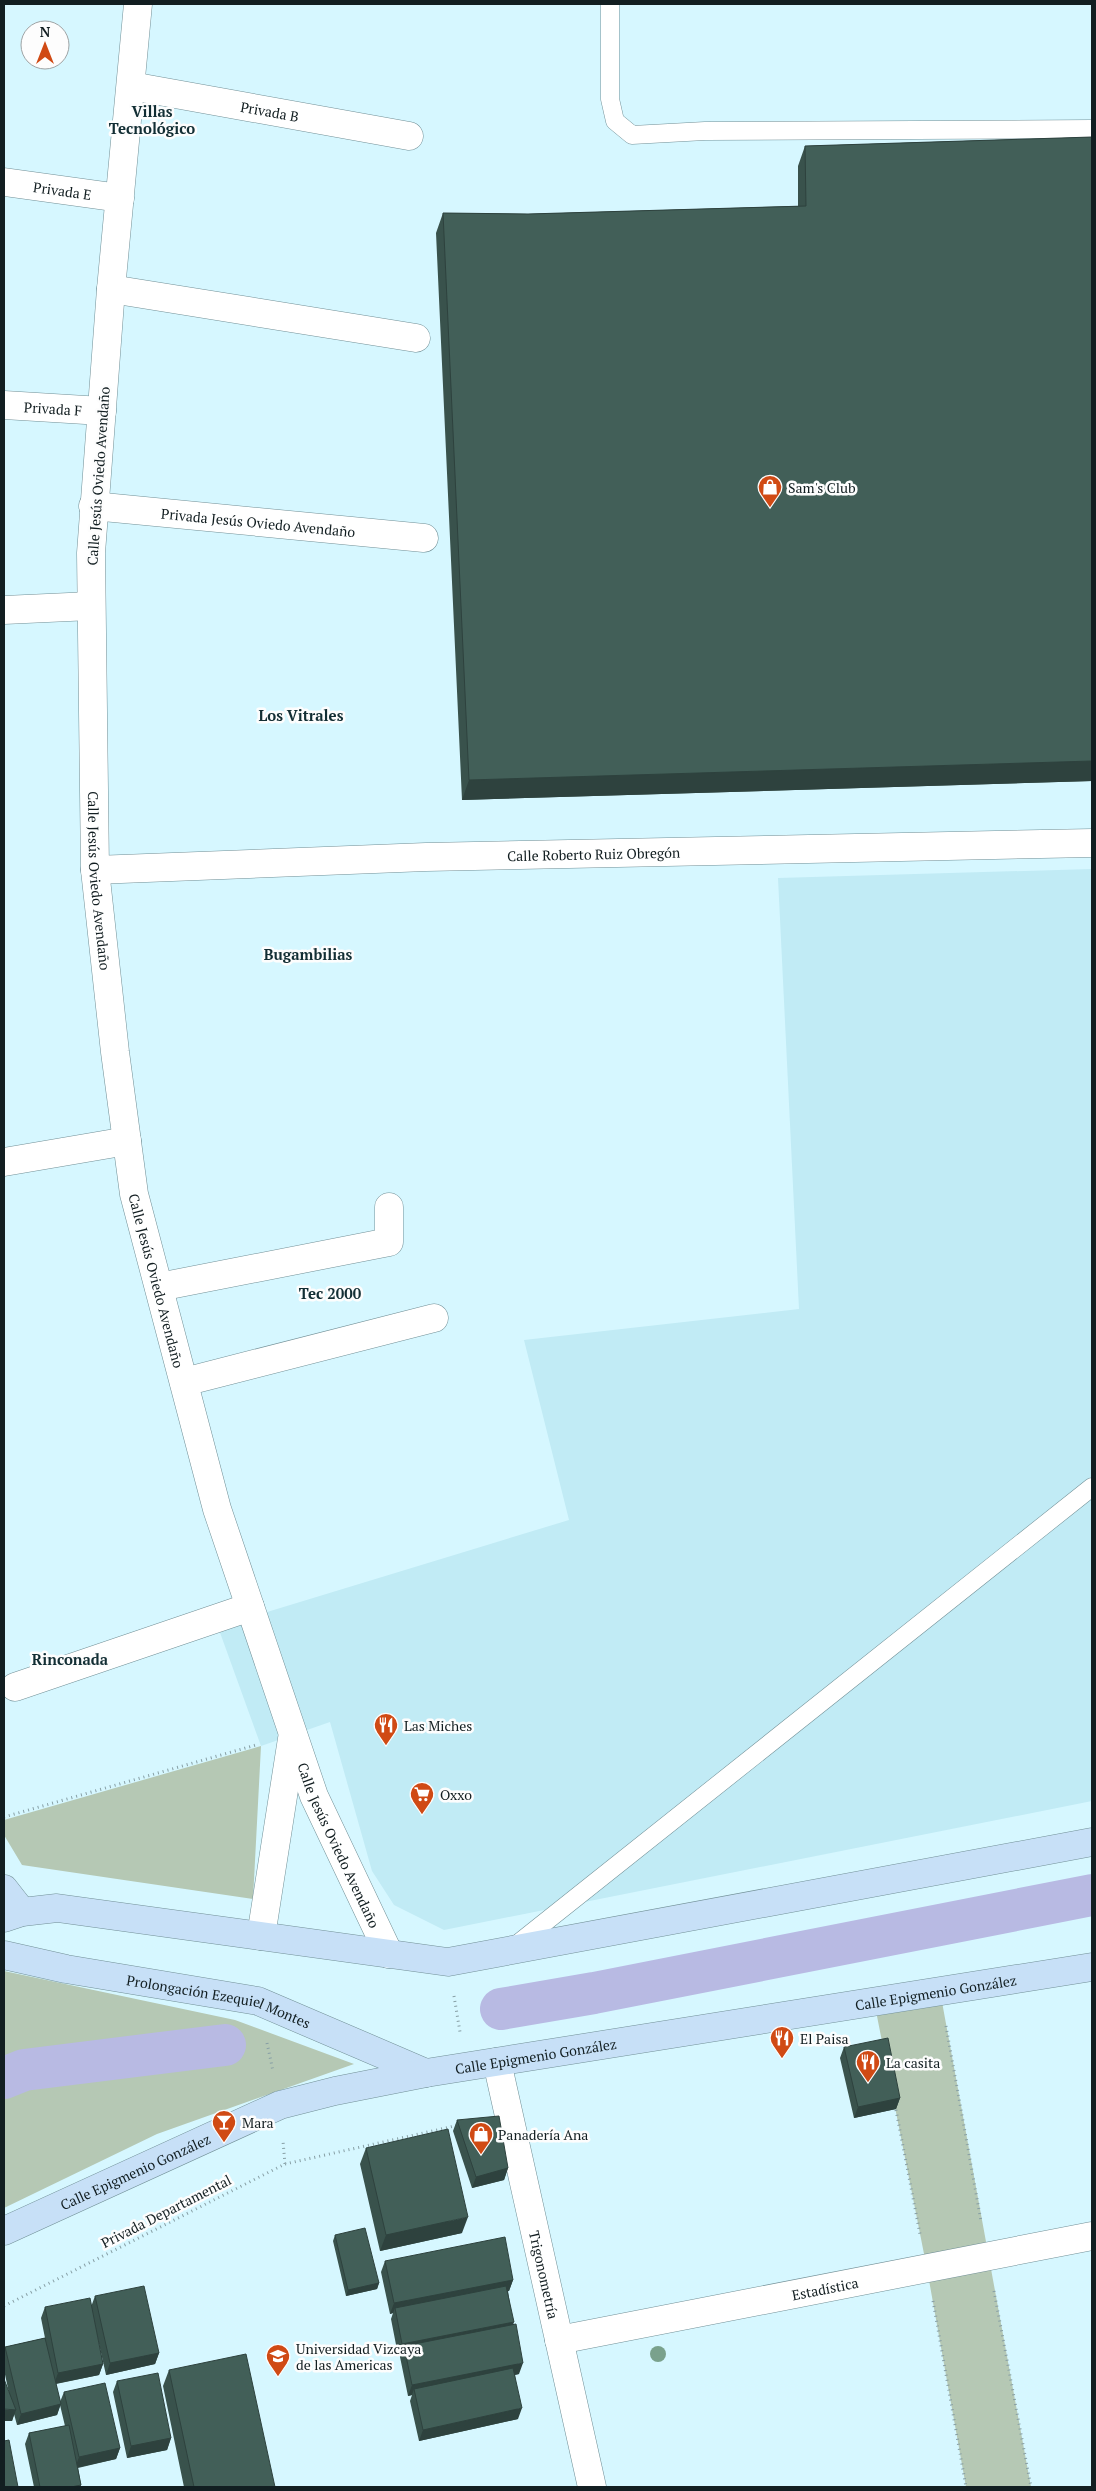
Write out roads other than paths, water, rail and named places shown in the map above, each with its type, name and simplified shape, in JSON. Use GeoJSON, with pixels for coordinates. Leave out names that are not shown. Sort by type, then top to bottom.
{"type":"FeatureCollection","features":[{"type":"Feature","properties":{"kind":"main road"},"geometry":{"type":"LineString","coordinates":[[4,1889],[13,1915],[57,1908],[448,1962],[1092,1842]]}},
{"type":"Feature","properties":{"kind":"main road","name":"Prolongación Ezequiel Montes"},"geometry":{"type":"LineString","coordinates":[[4,1955],[66,1969],[258,2001],[426,2073]]}},
{"type":"Feature","properties":{"kind":"main road","name":"Calle Epigmenio González"},"geometry":{"type":"LineString","coordinates":[[4,2231],[280,2105],[335,2090],[426,2073],[1092,1966]]}},
{"type":"Feature","properties":{"kind":"street","name":"Calle Jesús Oviedo Avendaño"},"geometry":{"type":"LineString","coordinates":[[138,4],[93,506],[91,606],[95,870],[127,1141],[134,1194],[217,1509],[314,1796],[389,1954]]}},
{"type":"Feature","properties":{"kind":"street","name":"Privada B"},"geometry":{"type":"LineString","coordinates":[[131,86],[409,136]]}},
{"type":"Feature","properties":{"kind":"street","name":"Privada E"},"geometry":{"type":"LineString","coordinates":[[4,182],[120,198]]}},
{"type":"Feature","properties":{"kind":"street"},"geometry":{"type":"LineString","coordinates":[[111,289],[416,338]]}},
{"type":"Feature","properties":{"kind":"street","name":"Privada F"},"geometry":{"type":"LineString","coordinates":[[4,405],[102,411]]}},
{"type":"Feature","properties":{"kind":"street","name":"Privada Jesús Oviedo Avendaño"},"geometry":{"type":"LineString","coordinates":[[93,506],[424,538]]}},
{"type":"Feature","properties":{"kind":"street"},"geometry":{"type":"LineString","coordinates":[[4,610],[91,606]]}},
{"type":"Feature","properties":{"kind":"street","name":"Calle Roberto Ruiz Obregón"},"geometry":{"type":"LineString","coordinates":[[95,870],[426,857],[1092,843]]}},
{"type":"Feature","properties":{"kind":"street"},"geometry":{"type":"LineString","coordinates":[[4,1162],[127,1141]]}},
{"type":"Feature","properties":{"kind":"street"},"geometry":{"type":"LineString","coordinates":[[159,1287],[389,1242],[389,1207]]}},
{"type":"Feature","properties":{"kind":"street"},"geometry":{"type":"LineString","coordinates":[[184,1382],[434,1318]]}},
{"type":"Feature","properties":{"kind":"street"},"geometry":{"type":"LineString","coordinates":[[15,1687],[250,1607]]}},
{"type":"Feature","properties":{"kind":"street","name":"Calle Jesús Oviedo Avendaño"},"geometry":{"type":"LineString","coordinates":[[262,1936],[292,1735]]}},
{"type":"Feature","properties":{"kind":"street","name":"Trigonometría"},"geometry":{"type":"LineString","coordinates":[[497,2062],[592,2487]]}},
{"type":"Feature","properties":{"kind":"street","name":"Estadística"},"geometry":{"type":"LineString","coordinates":[[559,2340],[1092,2236]]}},
{"type":"Feature","properties":{"kind":"lane"},"geometry":{"type":"LineString","coordinates":[[610,4],[610,99],[615,120],[632,135],[706,131],[1092,129]]}},
{"type":"Feature","properties":{"kind":"lane"},"geometry":{"type":"LineString","coordinates":[[510,1950],[1092,1487]]}},
{"type":"Feature","properties":{"kind":"waterway"},"geometry":{"type":"LineString","coordinates":[[501,2009],[594,1993],[1092,1895]]}},
{"type":"Feature","properties":{"kind":"waterway"},"geometry":{"type":"LineString","coordinates":[[4,2078],[24,2070],[225,2045]]}},
{"type":"Feature","properties":{"kind":"place","name":"Sam's Club"},"geometry":{"type":"Point","coordinates":[770,508]}},
{"type":"Feature","properties":{"kind":"place","name":"Las Miches"},"geometry":{"type":"Point","coordinates":[386,1746]}},
{"type":"Feature","properties":{"kind":"place","name":"Oxxo"},"geometry":{"type":"Point","coordinates":[422,1815]}},
{"type":"Feature","properties":{"kind":"place","name":"El Paisa"},"geometry":{"type":"Point","coordinates":[782,2059]}},
{"type":"Feature","properties":{"kind":"place","name":"La casita"},"geometry":{"type":"Point","coordinates":[868,2083]}},
{"type":"Feature","properties":{"kind":"place","name":"Mara"},"geometry":{"type":"Point","coordinates":[224,2143]}},
{"type":"Feature","properties":{"kind":"place","name":"Panadería Ana"},"geometry":{"type":"Point","coordinates":[481,2155]}},
{"type":"Feature","properties":{"kind":"place","name":"Universidad Vizcaya de las Americas"},"geometry":{"type":"Point","coordinates":[278,2377]}},
{"type":"Feature","properties":{"kind":"district","name":"Villas Tecnológico"},"geometry":{"type":"Point","coordinates":[152,120]}},
{"type":"Feature","properties":{"kind":"district","name":"Los Vitrales"},"geometry":{"type":"Point","coordinates":[301,715]}},
{"type":"Feature","properties":{"kind":"district","name":"Bugambilias"},"geometry":{"type":"Point","coordinates":[308,954]}},
{"type":"Feature","properties":{"kind":"district","name":"Tec 2000"},"geometry":{"type":"Point","coordinates":[330,1293]}},
{"type":"Feature","properties":{"kind":"district","name":"Rinconada"},"geometry":{"type":"Point","coordinates":[70,1659]}}]}
